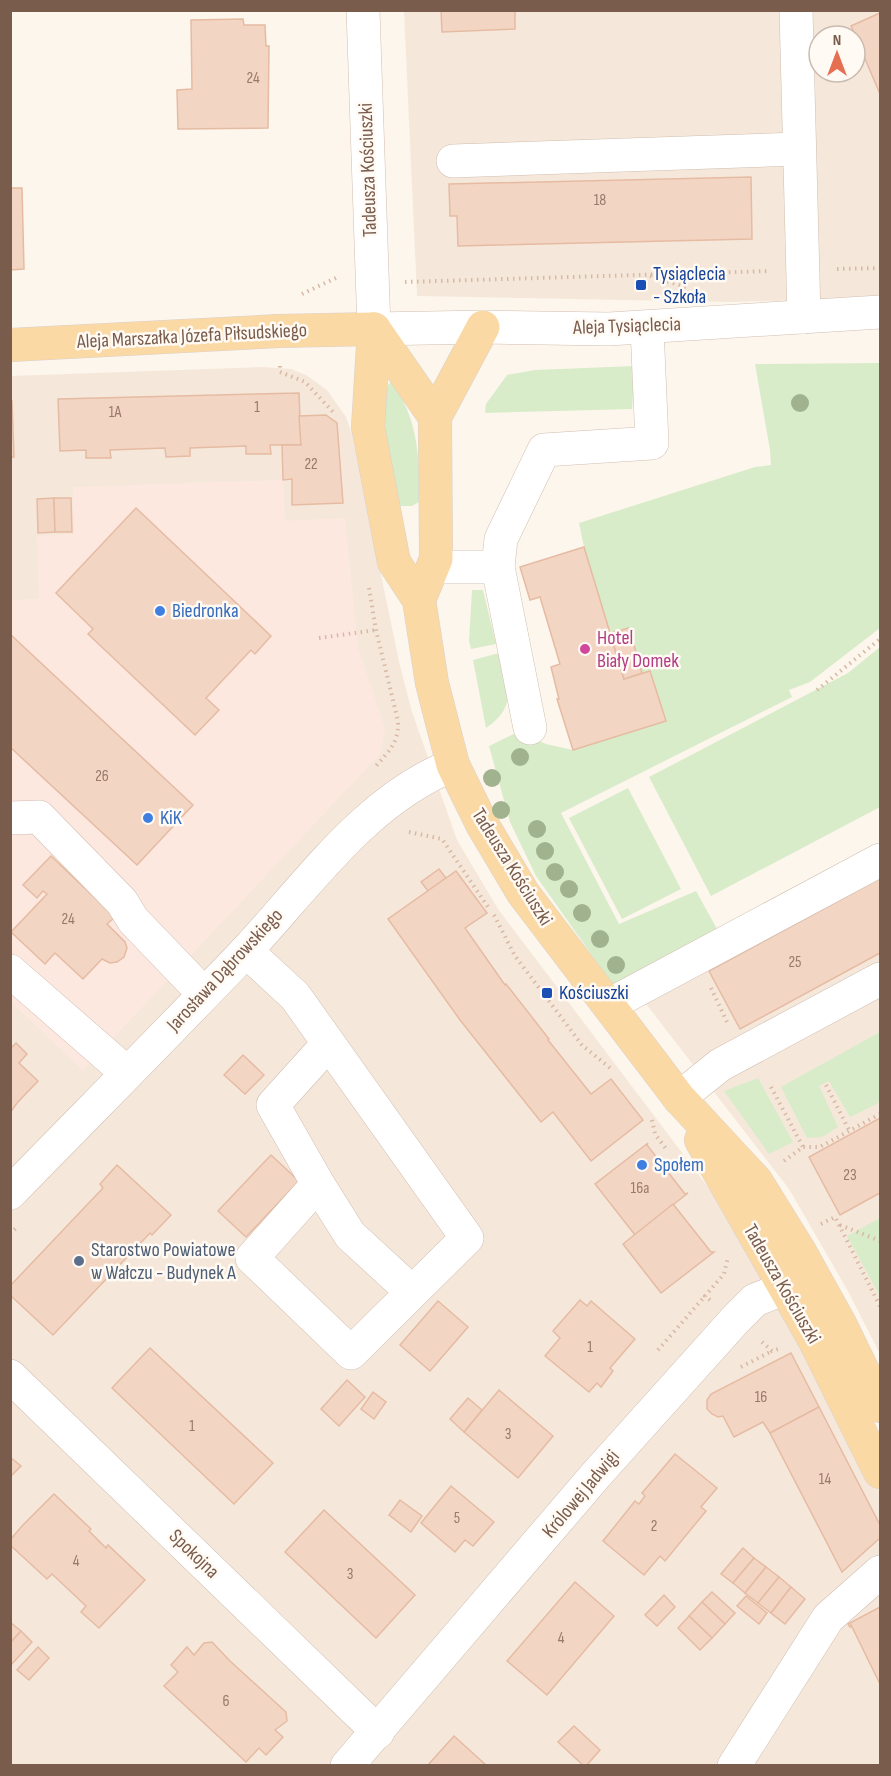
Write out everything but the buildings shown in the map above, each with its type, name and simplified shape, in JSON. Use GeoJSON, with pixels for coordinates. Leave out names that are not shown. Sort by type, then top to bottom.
{"type":"FeatureCollection","features":[{"type":"Feature","properties":{"kind":"main road"},"geometry":{"type":"LineString","coordinates":[[419,600],[436,559],[435,417],[483,327]]}},
{"type":"Feature","properties":{"kind":"main road","name":"Aleja Marszałka Józefa Piłsudskiego"},"geometry":{"type":"LineString","coordinates":[[10,345],[279,331],[374,329]]}},
{"type":"Feature","properties":{"kind":"main road"},"geometry":{"type":"LineString","coordinates":[[374,329],[435,417]]}},
{"type":"Feature","properties":{"kind":"main road","name":"Tadeusza Kościuszki"},"geometry":{"type":"LineString","coordinates":[[374,329],[368,427],[394,562],[419,600],[432,683],[453,765],[482,824],[523,893],[609,1005],[664,1105],[733,1199],[814,1340],[880,1472]]}},
{"type":"Feature","properties":{"kind":"main road","name":"Tadeusza Kościuszki"},"geometry":{"type":"LineString","coordinates":[[664,1105],[756,1182],[800,1252],[840,1324],[880,1406]]}},
{"type":"Feature","properties":{"kind":"street","name":"Tadeusza Kościuszki"},"geometry":{"type":"LineString","coordinates":[[363,10],[374,329]]}},
{"type":"Feature","properties":{"kind":"street"},"geometry":{"type":"LineString","coordinates":[[796,10],[804,317]]}},
{"type":"Feature","properties":{"kind":"street"},"geometry":{"type":"LineString","coordinates":[[453,161],[798,149]]}},
{"type":"Feature","properties":{"kind":"street","name":"Aleja Tysiąclecia"},"geometry":{"type":"LineString","coordinates":[[374,329],[483,327],[590,329],[880,312]]}},
{"type":"Feature","properties":{"kind":"street"},"geometry":{"type":"LineString","coordinates":[[530,728],[498,567],[501,539],[544,450],[652,443],[646,327]]}},
{"type":"Feature","properties":{"kind":"street"},"geometry":{"type":"LineString","coordinates":[[433,567],[498,567]]}},
{"type":"Feature","properties":{"kind":"street","name":"Jarosława Dąbrowskiego"},"geometry":{"type":"LineString","coordinates":[[10,1193],[246,951],[332,855],[380,808],[428,775],[453,765]]}},
{"type":"Feature","properties":{"kind":"street"},"geometry":{"type":"LineString","coordinates":[[10,818],[39,817],[122,902],[133,920],[204,994]]}},
{"type":"Feature","properties":{"kind":"street"},"geometry":{"type":"LineString","coordinates":[[609,1005],[880,861]]}},
{"type":"Feature","properties":{"kind":"street"},"geometry":{"type":"LineString","coordinates":[[246,951],[295,996],[467,1238],[351,1353],[252,1258],[318,1184]]}},
{"type":"Feature","properties":{"kind":"street"},"geometry":{"type":"LineString","coordinates":[[10,971],[127,1073]]}},
{"type":"Feature","properties":{"kind":"street"},"geometry":{"type":"LineString","coordinates":[[664,1105],[720,1065],[880,979]]}},
{"type":"Feature","properties":{"kind":"street"},"geometry":{"type":"LineString","coordinates":[[328,1044],[273,1105],[350,1235],[412,1292]]}},
{"type":"Feature","properties":{"kind":"street"},"geometry":{"type":"LineString","coordinates":[[785,1288],[840,1324]]}},
{"type":"Feature","properties":{"kind":"street","name":"Królowej Jadwigi"},"geometry":{"type":"LineString","coordinates":[[347,1766],[595,1476],[735,1320],[755,1300],[785,1288]]}},
{"type":"Feature","properties":{"kind":"street","name":"Spokojna"},"geometry":{"type":"LineString","coordinates":[[10,1376],[378,1732]]}},
{"type":"Feature","properties":{"kind":"street"},"geometry":{"type":"LineString","coordinates":[[734,1766],[828,1618],[880,1572]]}},
{"type":"Feature","properties":{"kind":"path"},"geometry":{"type":"LineString","coordinates":[[481,281],[880,268]]}},
{"type":"Feature","properties":{"kind":"path"},"geometry":{"type":"LineString","coordinates":[[319,638],[376,630]]}},
{"type":"Feature","properties":{"kind":"path"},"geometry":{"type":"LineString","coordinates":[[817,690],[880,639]]}},
{"type":"Feature","properties":{"kind":"path"},"geometry":{"type":"LineString","coordinates":[[373,815],[391,834],[402,831],[442,839],[493,913],[515,956],[582,1045],[613,1070]]}},
{"type":"Feature","properties":{"kind":"path"},"geometry":{"type":"LineString","coordinates":[[706,978],[730,1027]]}},
{"type":"Feature","properties":{"kind":"path"},"geometry":{"type":"LineString","coordinates":[[826,1085],[849,1130]]}},
{"type":"Feature","properties":{"kind":"path"},"geometry":{"type":"LineString","coordinates":[[771,1087],[803,1148]]}},
{"type":"Feature","properties":{"kind":"path"},"geometry":{"type":"LineString","coordinates":[[664,1105],[655,1134],[668,1152]]}},
{"type":"Feature","properties":{"kind":"path"},"geometry":{"type":"LineString","coordinates":[[781,1163],[803,1148],[820,1147],[880,1113]]}},
{"type":"Feature","properties":{"kind":"path"},"geometry":{"type":"LineString","coordinates":[[834,1217],[880,1306]]}},
{"type":"Feature","properties":{"kind":"path"},"geometry":{"type":"LineString","coordinates":[[839,1225],[880,1241]]}},
{"type":"Feature","properties":{"kind":"shaded area"},"geometry":{"type":"Polygon","coordinates":[[[404,11],[880,11],[880,298],[729,302],[417,296],[404,11]]]}},
{"type":"Feature","properties":{"kind":"shaded area"},"geometry":{"type":"Polygon","coordinates":[[[263,367],[291,369],[306,375],[327,390],[346,417],[351,431],[400,666],[412,712],[457,840],[498,909],[754,1248],[805,1342],[880,1493],[880,1765],[11,1765],[10,376],[263,367]]]}},
{"type":"Feature","properties":{"kind":"shaded area"},"geometry":{"type":"Polygon","coordinates":[[[283,480],[285,521],[345,518],[358,648],[385,729],[380,754],[83,1070],[11,1002],[10,600],[39,599],[37,536],[74,534],[73,487],[283,480]]]}},
{"type":"Feature","properties":{"kind":"shaded area"},"geometry":{"type":"Polygon","coordinates":[[[880,877],[880,1354],[849,1293],[789,1189],[643,1000],[880,877]]]}},
{"type":"Feature","properties":{"kind":"green space"},"geometry":{"type":"Polygon","coordinates":[[[880,363],[880,628],[810,682],[789,690],[792,697],[561,813],[619,924],[696,891],[721,936],[615,988],[536,876],[510,822],[489,746],[518,732],[546,744],[573,750],[666,721],[650,671],[642,673],[629,628],[610,633],[579,523],[755,467],[771,465],[755,364],[880,363]]]}},
{"type":"Feature","properties":{"kind":"green space"},"geometry":{"type":"Polygon","coordinates":[[[635,366],[632,409],[485,413],[486,404],[507,375],[535,370],[635,366]]]}},
{"type":"Feature","properties":{"kind":"green space"},"geometry":{"type":"Polygon","coordinates":[[[391,382],[407,409],[416,439],[419,502],[412,506],[400,506],[384,427],[387,386],[391,382]]]}},
{"type":"Feature","properties":{"kind":"green space"},"geometry":{"type":"Polygon","coordinates":[[[472,590],[483,590],[496,644],[471,649],[469,641],[472,590]]]}},
{"type":"Feature","properties":{"kind":"green space"},"geometry":{"type":"Polygon","coordinates":[[[880,647],[880,807],[711,896],[649,777],[848,673],[880,647]]]}},
{"type":"Feature","properties":{"kind":"green space"},"geometry":{"type":"Polygon","coordinates":[[[499,653],[507,685],[507,703],[503,712],[486,728],[473,660],[499,653]]]}},
{"type":"Feature","properties":{"kind":"green space"},"geometry":{"type":"Polygon","coordinates":[[[628,788],[681,889],[622,919],[569,818],[628,788]]]}},
{"type":"Feature","properties":{"kind":"green space"},"geometry":{"type":"Polygon","coordinates":[[[880,1032],[880,1098],[877,1104],[850,1117],[829,1081],[819,1086],[838,1127],[822,1137],[807,1138],[781,1087],[880,1032]]]}},
{"type":"Feature","properties":{"kind":"green space"},"geometry":{"type":"Polygon","coordinates":[[[758,1078],[793,1142],[769,1154],[724,1091],[758,1078]]]}},
{"type":"Feature","properties":{"kind":"green space"},"geometry":{"type":"Polygon","coordinates":[[[880,1218],[880,1296],[847,1236],[880,1218]]]}},
{"type":"Feature","properties":{"kind":"place","name":"Tysiąclecia - Szkoła"},"geometry":{"type":"Point","coordinates":[641,285]}},
{"type":"Feature","properties":{"kind":"place","name":"Biedronka"},"geometry":{"type":"Point","coordinates":[160,611]}},
{"type":"Feature","properties":{"kind":"place","name":"Hotel Biały Domek"},"geometry":{"type":"Point","coordinates":[585,649]}},
{"type":"Feature","properties":{"kind":"place","name":"KiK"},"geometry":{"type":"Point","coordinates":[148,818]}},
{"type":"Feature","properties":{"kind":"place","name":"Kościuszki"},"geometry":{"type":"Point","coordinates":[547,993]}},
{"type":"Feature","properties":{"kind":"place","name":"Społem"},"geometry":{"type":"Point","coordinates":[642,1165]}},
{"type":"Feature","properties":{"kind":"place","name":"Starostwo Powiatowe w Wałczu - Budynek A"},"geometry":{"type":"Point","coordinates":[79,1261]}}]}
